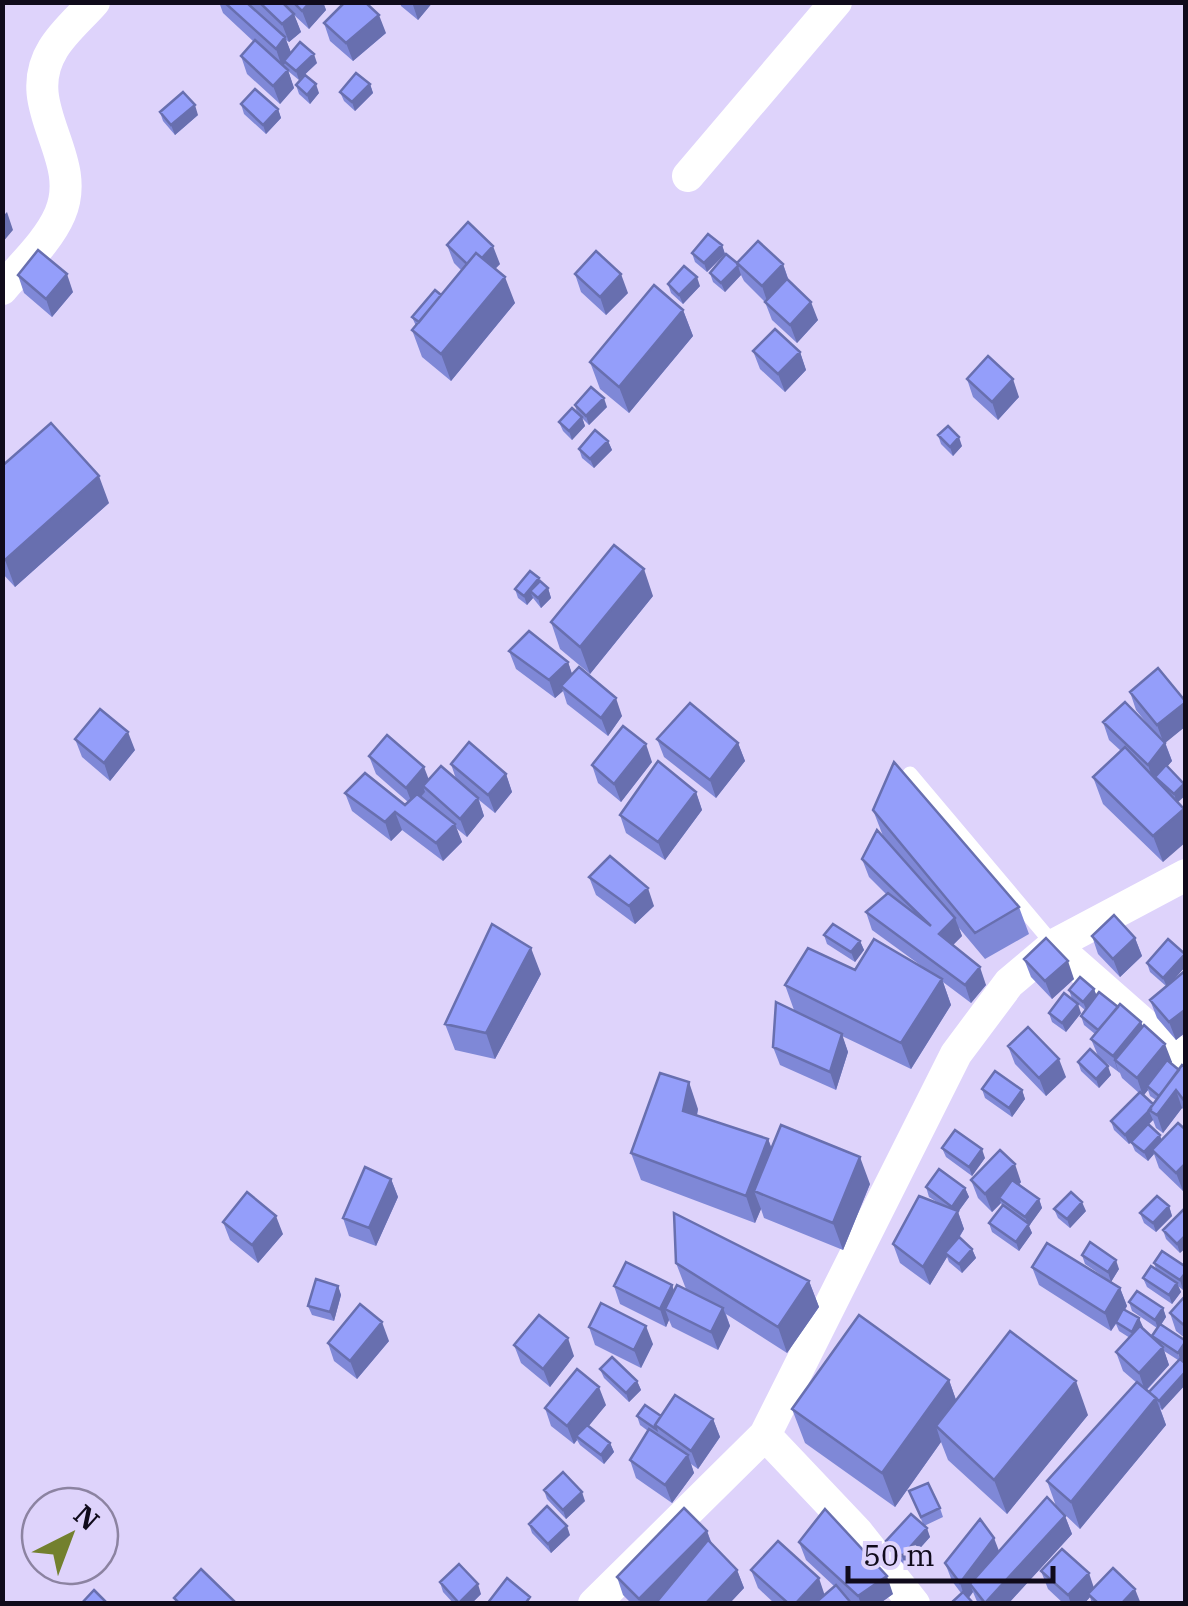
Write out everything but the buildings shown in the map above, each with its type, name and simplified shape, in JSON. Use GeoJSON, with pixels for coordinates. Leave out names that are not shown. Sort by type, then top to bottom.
{"type":"FeatureCollection","features":[{"type":"Feature","properties":{"kind":"street"},"geometry":{"type":"LineString","coordinates":[[2,289],[60,214],[64,174],[41,104],[40,79],[53,49],[94,2]]}},
{"type":"Feature","properties":{"kind":"street"},"geometry":{"type":"LineString","coordinates":[[688,176],[836,2]]}},
{"type":"Feature","properties":{"kind":"street"},"geometry":{"type":"LineString","coordinates":[[594,1604],[764,1436],[956,1054],[1009,983],[1054,944],[1186,875]]}},
{"type":"Feature","properties":{"kind":"street"},"geometry":{"type":"LineString","coordinates":[[1054,944],[1186,1061]]}},
{"type":"Feature","properties":{"kind":"street"},"geometry":{"type":"LineString","coordinates":[[764,1436],[857,1532],[914,1604]]}},
{"type":"Feature","properties":{"kind":"lane"},"geometry":{"type":"LineString","coordinates":[[910,774],[1054,944]]}}]}
